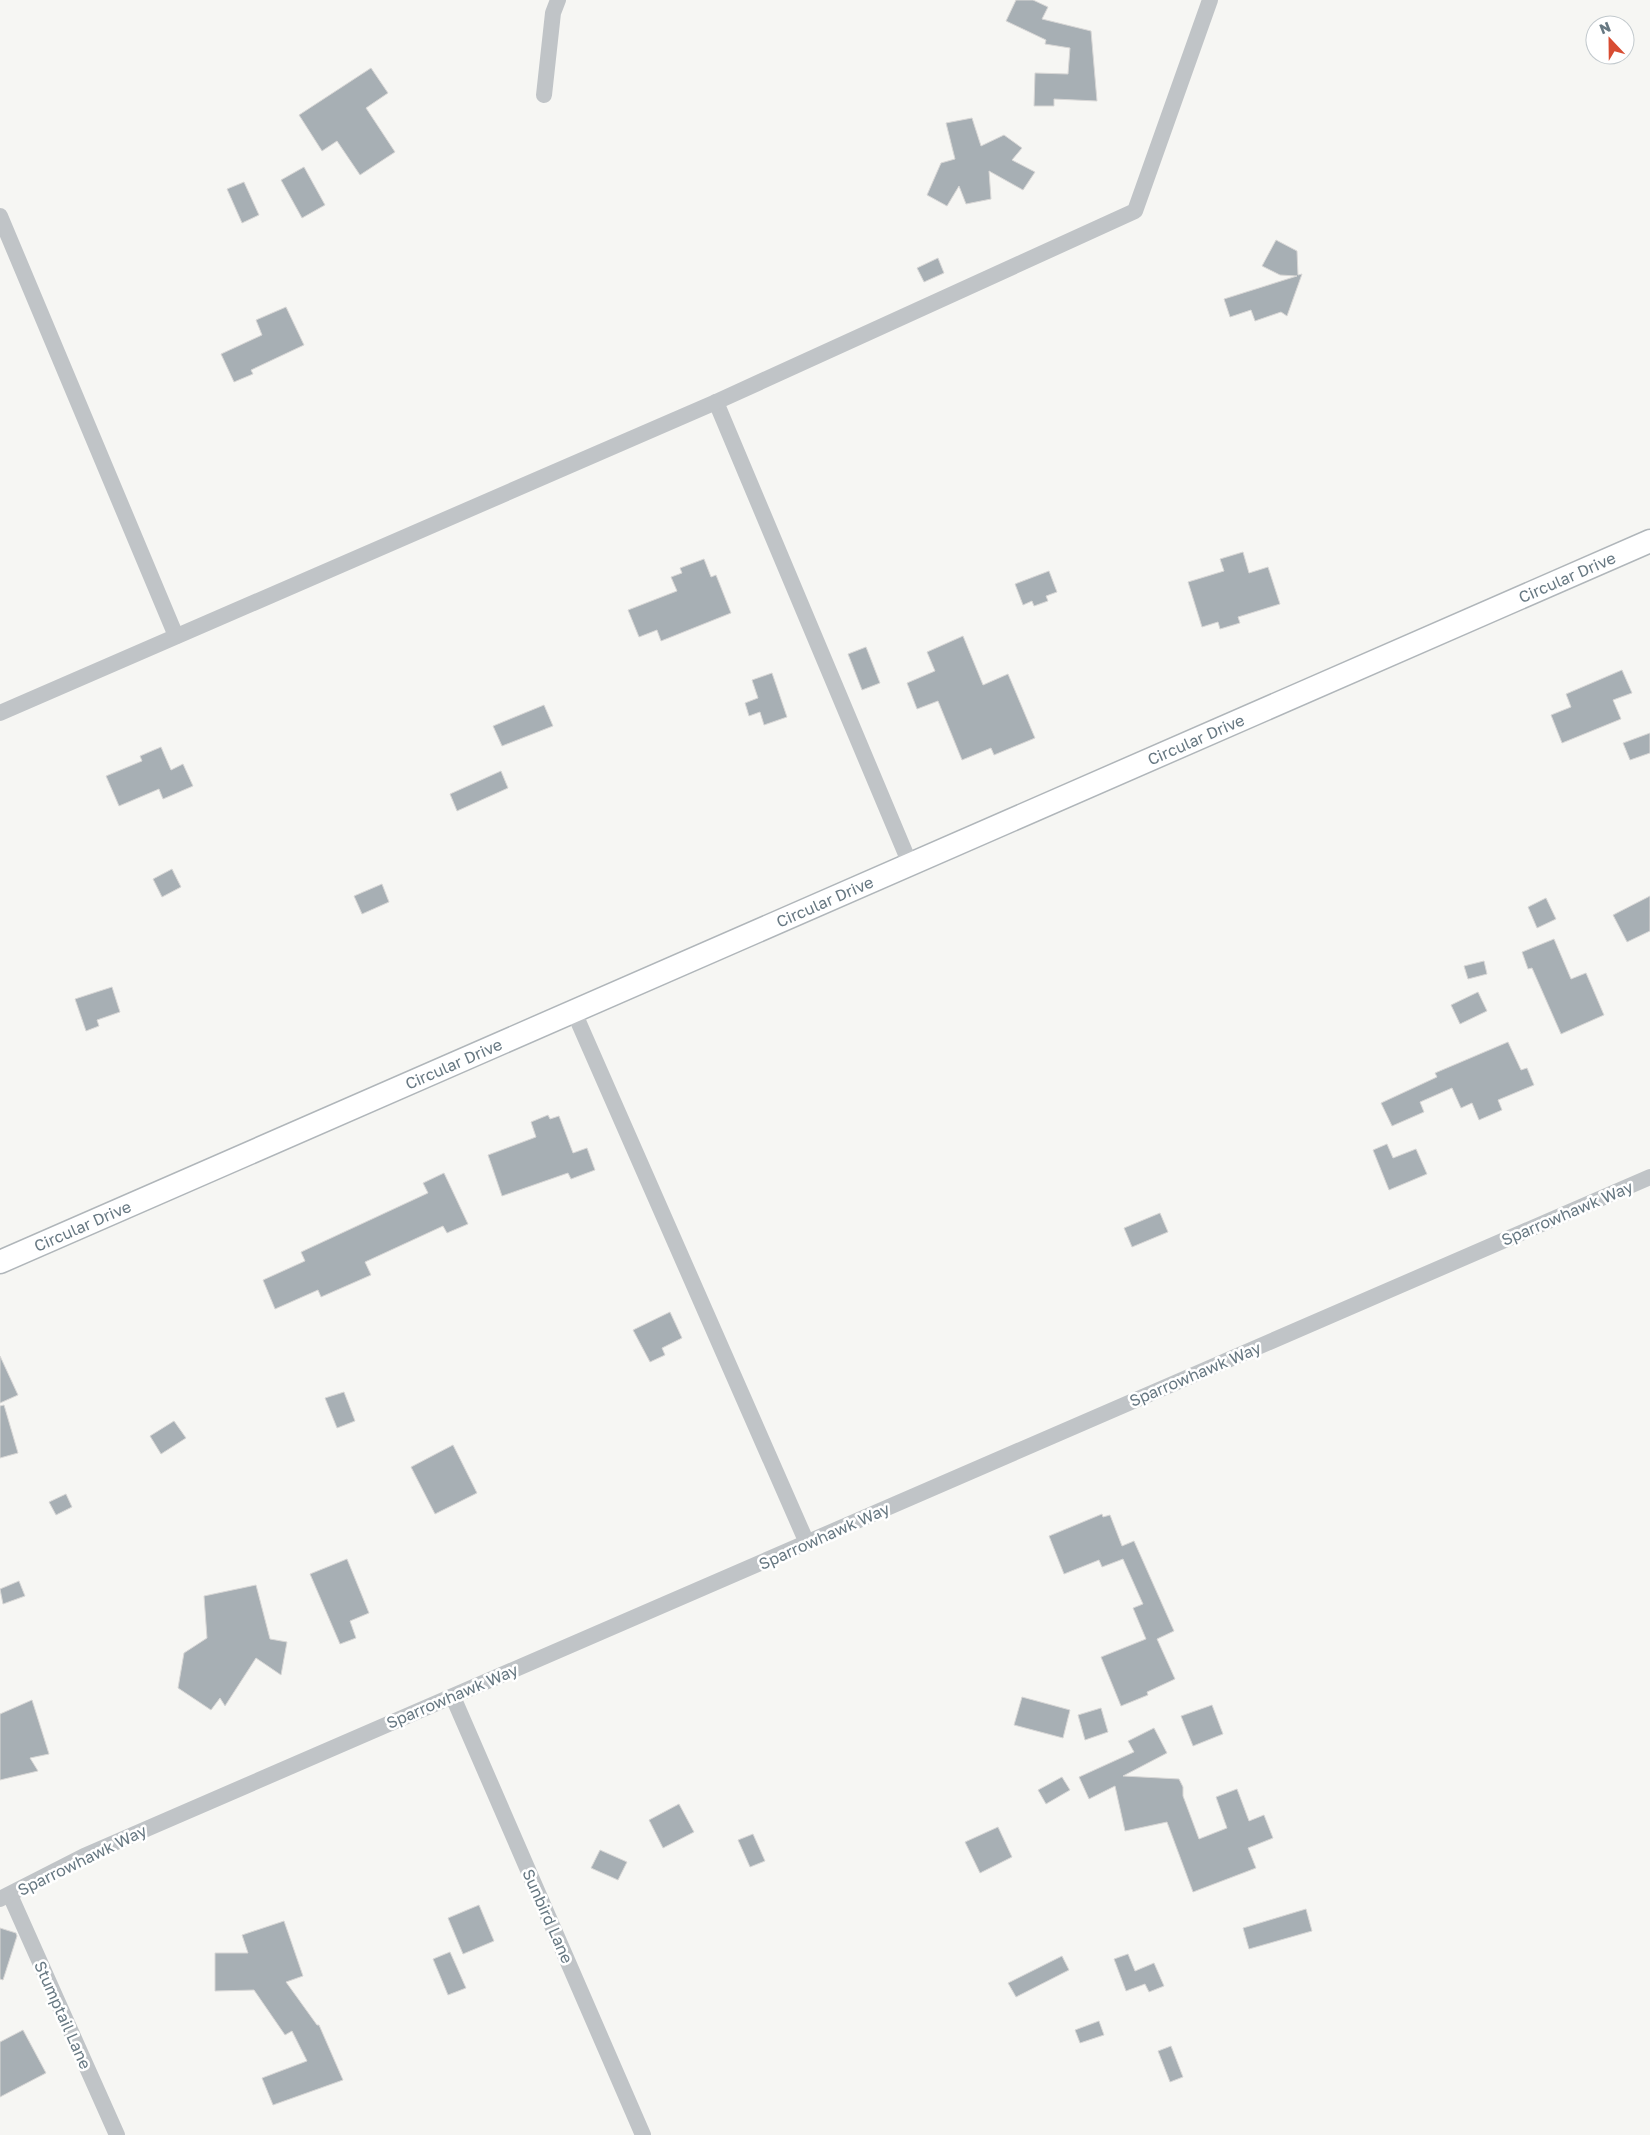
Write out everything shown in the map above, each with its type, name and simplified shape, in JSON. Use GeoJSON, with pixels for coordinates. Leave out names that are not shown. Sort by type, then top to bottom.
{"type":"FeatureCollection","features":[{"type":"Feature","properties":{"kind":"street"},"geometry":{"type":"LineString","coordinates":[[544,95],[553,13],[558,0]]}},
{"type":"Feature","properties":{"kind":"street"},"geometry":{"type":"LineString","coordinates":[[0,713],[716,402],[1135,211],[1210,0]]}},
{"type":"Feature","properties":{"kind":"street"},"geometry":{"type":"LineString","coordinates":[[0,216],[176,636]]}},
{"type":"Feature","properties":{"kind":"street"},"geometry":{"type":"LineString","coordinates":[[716,402],[910,864]]}},
{"type":"Feature","properties":{"kind":"street","name":"Circular Drive"},"geometry":{"type":"LineString","coordinates":[[0,1262],[1650,541]]}},
{"type":"Feature","properties":{"kind":"street"},"geometry":{"type":"LineString","coordinates":[[574,1012],[807,1543]]}},
{"type":"Feature","properties":{"kind":"street","name":"Sparrowhawk Way"},"geometry":{"type":"LineString","coordinates":[[5,1897],[84,1856],[1650,1177]]}},
{"type":"Feature","properties":{"kind":"street","name":"Sunbird Lane"},"geometry":{"type":"LineString","coordinates":[[452,1697],[643,2135]]}},
{"type":"Feature","properties":{"kind":"street","name":"Stumptail Lane"},"geometry":{"type":"LineString","coordinates":[[5,1897],[116,2135]]}},
{"type":"Feature","properties":{"kind":"building"},"geometry":{"type":"Polygon","coordinates":[[[1016,0],[1033,0],[1048,7],[1042,19],[1091,31],[1097,101],[1054,99],[1054,106],[1034,106],[1035,73],[1068,74],[1070,48],[1045,44],[1046,40],[1006,21],[1016,0]]]}},
{"type":"Feature","properties":{"kind":"building"},"geometry":{"type":"Polygon","coordinates":[[[371,68],[388,93],[366,108],[395,152],[360,175],[337,141],[322,151],[299,115],[371,68]]]}},
{"type":"Feature","properties":{"kind":"building"},"geometry":{"type":"Polygon","coordinates":[[[972,118],[981,146],[1004,135],[1022,148],[1012,160],[1035,172],[1023,190],[989,171],[991,199],[966,204],[959,186],[947,206],[927,195],[941,163],[955,159],[946,123],[972,118]]]}},
{"type":"Feature","properties":{"kind":"building"},"geometry":{"type":"Polygon","coordinates":[[[304,167],[325,205],[302,218],[281,180],[304,167]]]}},
{"type":"Feature","properties":{"kind":"building"},"geometry":{"type":"Polygon","coordinates":[[[244,182],[259,215],[242,223],[227,189],[244,182]]]}},
{"type":"Feature","properties":{"kind":"building"},"geometry":{"type":"Polygon","coordinates":[[[1276,240],[1297,251],[1298,275],[1302,274],[1287,316],[1281,312],[1255,321],[1251,310],[1230,317],[1224,299],[1297,276],[1280,275],[1262,266],[1276,240]]]}},
{"type":"Feature","properties":{"kind":"building"},"geometry":{"type":"Polygon","coordinates":[[[938,258],[944,273],[924,282],[917,268],[938,258]]]}},
{"type":"Feature","properties":{"kind":"building"},"geometry":{"type":"Polygon","coordinates":[[[286,307],[304,345],[251,370],[253,374],[234,382],[221,354],[262,335],[256,320],[286,307]]]}},
{"type":"Feature","properties":{"kind":"building"},"geometry":{"type":"Polygon","coordinates":[[[1243,552],[1249,573],[1268,567],[1280,604],[1238,617],[1240,623],[1220,629],[1218,622],[1202,627],[1188,582],[1224,571],[1220,559],[1243,552]]]}},
{"type":"Feature","properties":{"kind":"building"},"geometry":{"type":"Polygon","coordinates":[[[704,559],[711,577],[716,575],[731,613],[661,641],[657,630],[639,637],[628,610],[677,591],[671,577],[682,573],[680,568],[704,559]]]}},
{"type":"Feature","properties":{"kind":"building"},"geometry":{"type":"Polygon","coordinates":[[[1049,571],[1057,592],[1046,596],[1048,601],[1034,606],[1032,601],[1023,605],[1015,584],[1049,571]]]}},
{"type":"Feature","properties":{"kind":"building"},"geometry":{"type":"Polygon","coordinates":[[[963,636],[983,685],[1008,674],[1035,738],[994,755],[991,748],[962,760],[938,701],[917,709],[907,683],[935,671],[927,652],[963,636]]]}},
{"type":"Feature","properties":{"kind":"building"},"geometry":{"type":"Polygon","coordinates":[[[866,647],[880,683],[862,690],[848,654],[866,647]]]}},
{"type":"Feature","properties":{"kind":"building"},"geometry":{"type":"Polygon","coordinates":[[[1622,670],[1632,693],[1613,700],[1621,719],[1562,743],[1551,715],[1571,707],[1566,694],[1622,670]]]}},
{"type":"Feature","properties":{"kind":"building"},"geometry":{"type":"Polygon","coordinates":[[[772,673],[787,717],[764,725],[760,712],[749,716],[745,703],[758,698],[752,680],[772,673]]]}},
{"type":"Feature","properties":{"kind":"building"},"geometry":{"type":"Polygon","coordinates":[[[544,705],[553,726],[502,746],[493,726],[544,705]]]}},
{"type":"Feature","properties":{"kind":"building"},"geometry":{"type":"Polygon","coordinates":[[[1650,733],[1650,753],[1630,760],[1623,743],[1650,733]]]}},
{"type":"Feature","properties":{"kind":"building"},"geometry":{"type":"Polygon","coordinates":[[[161,747],[171,770],[183,764],[193,786],[163,799],[159,789],[119,806],[106,776],[142,761],[140,756],[161,747]]]}},
{"type":"Feature","properties":{"kind":"building"},"geometry":{"type":"Polygon","coordinates":[[[501,771],[508,788],[457,811],[450,794],[501,771]]]}},
{"type":"Feature","properties":{"kind":"building"},"geometry":{"type":"Polygon","coordinates":[[[172,869],[181,887],[162,897],[153,879],[172,869]]]}},
{"type":"Feature","properties":{"kind":"building"},"geometry":{"type":"Polygon","coordinates":[[[382,884],[389,902],[362,914],[354,896],[382,884]]]}},
{"type":"Feature","properties":{"kind":"building"},"geometry":{"type":"Polygon","coordinates":[[[1650,896],[1650,931],[1627,942],[1613,915],[1650,896]]]}},
{"type":"Feature","properties":{"kind":"building"},"geometry":{"type":"Polygon","coordinates":[[[1546,898],[1556,919],[1537,928],[1528,907],[1546,898]]]}},
{"type":"Feature","properties":{"kind":"building"},"geometry":{"type":"Polygon","coordinates":[[[1554,939],[1571,979],[1586,973],[1604,1015],[1561,1034],[1532,968],[1528,969],[1522,952],[1554,939]]]}},
{"type":"Feature","properties":{"kind":"building"},"geometry":{"type":"Polygon","coordinates":[[[1484,961],[1487,974],[1468,979],[1464,966],[1484,961]]]}},
{"type":"Feature","properties":{"kind":"building"},"geometry":{"type":"Polygon","coordinates":[[[112,987],[120,1012],[97,1020],[99,1026],[86,1031],[75,999],[112,987]]]}},
{"type":"Feature","properties":{"kind":"building"},"geometry":{"type":"Polygon","coordinates":[[[1478,992],[1487,1011],[1460,1024],[1451,1005],[1478,992]]]}},
{"type":"Feature","properties":{"kind":"building"},"geometry":{"type":"Polygon","coordinates":[[[1508,1042],[1521,1070],[1527,1068],[1534,1085],[1498,1100],[1502,1110],[1479,1120],[1472,1103],[1461,1108],[1452,1088],[1420,1102],[1424,1112],[1392,1126],[1381,1103],[1437,1077],[1435,1073],[1508,1042]]]}},
{"type":"Feature","properties":{"kind":"building"},"geometry":{"type":"Polygon","coordinates":[[[548,1115],[550,1119],[559,1116],[573,1153],[587,1148],[595,1170],[571,1179],[568,1173],[502,1196],[488,1155],[536,1137],[531,1122],[548,1115]]]}},
{"type":"Feature","properties":{"kind":"building"},"geometry":{"type":"Polygon","coordinates":[[[1387,1144],[1393,1158],[1416,1149],[1427,1174],[1389,1190],[1373,1150],[1387,1144]]]}},
{"type":"Feature","properties":{"kind":"building"},"geometry":{"type":"Polygon","coordinates":[[[444,1173],[468,1224],[447,1233],[443,1226],[365,1262],[371,1275],[321,1297],[318,1290],[275,1309],[263,1280],[305,1261],[301,1252],[428,1193],[423,1183],[444,1173]]]}},
{"type":"Feature","properties":{"kind":"building"},"geometry":{"type":"Polygon","coordinates":[[[1160,1213],[1168,1232],[1132,1247],[1124,1228],[1160,1213]]]}},
{"type":"Feature","properties":{"kind":"building"},"geometry":{"type":"Polygon","coordinates":[[[670,1312],[682,1338],[662,1348],[665,1355],[650,1362],[633,1330],[670,1312]]]}},
{"type":"Feature","properties":{"kind":"building"},"geometry":{"type":"Polygon","coordinates":[[[0,1356],[18,1395],[0,1403],[0,1356]]]}},
{"type":"Feature","properties":{"kind":"building"},"geometry":{"type":"Polygon","coordinates":[[[344,1392],[355,1421],[337,1428],[325,1398],[344,1392]]]}},
{"type":"Feature","properties":{"kind":"building"},"geometry":{"type":"Polygon","coordinates":[[[4,1405],[18,1453],[0,1458],[0,1406],[4,1405]]]}},
{"type":"Feature","properties":{"kind":"building"},"geometry":{"type":"Polygon","coordinates":[[[174,1421],[186,1438],[161,1454],[150,1436],[174,1421]]]}},
{"type":"Feature","properties":{"kind":"building"},"geometry":{"type":"Polygon","coordinates":[[[453,1445],[477,1493],[435,1514],[411,1467],[453,1445]]]}},
{"type":"Feature","properties":{"kind":"building"},"geometry":{"type":"Polygon","coordinates":[[[66,1494],[72,1507],[56,1515],[49,1502],[66,1494]]]}},
{"type":"Feature","properties":{"kind":"building"},"geometry":{"type":"Polygon","coordinates":[[[1102,1514],[1103,1517],[1110,1515],[1122,1546],[1134,1541],[1174,1631],[1157,1639],[1175,1679],[1147,1692],[1148,1695],[1121,1706],[1101,1657],[1146,1639],[1133,1608],[1143,1604],[1123,1559],[1102,1567],[1099,1560],[1064,1574],[1049,1536],[1102,1514]]]}},
{"type":"Feature","properties":{"kind":"building"},"geometry":{"type":"Polygon","coordinates":[[[347,1559],[369,1613],[350,1621],[356,1638],[340,1644],[310,1574],[347,1559]]]}},
{"type":"Feature","properties":{"kind":"building"},"geometry":{"type":"Polygon","coordinates":[[[19,1581],[25,1596],[3,1604],[0,1589],[19,1581]]]}},
{"type":"Feature","properties":{"kind":"building"},"geometry":{"type":"Polygon","coordinates":[[[256,1585],[270,1639],[287,1642],[281,1675],[256,1658],[225,1706],[220,1698],[211,1710],[178,1688],[184,1653],[207,1638],[204,1596],[256,1585]]]}},
{"type":"Feature","properties":{"kind":"building"},"geometry":{"type":"Polygon","coordinates":[[[1022,1697],[1070,1710],[1063,1738],[1014,1725],[1022,1697]]]}},
{"type":"Feature","properties":{"kind":"building"},"geometry":{"type":"Polygon","coordinates":[[[32,1700],[49,1754],[30,1758],[38,1771],[0,1780],[0,1714],[32,1700]]]}},
{"type":"Feature","properties":{"kind":"building"},"geometry":{"type":"Polygon","coordinates":[[[1212,1705],[1223,1734],[1193,1746],[1181,1716],[1212,1705]]]}},
{"type":"Feature","properties":{"kind":"building"},"geometry":{"type":"Polygon","coordinates":[[[1101,1708],[1108,1732],[1085,1740],[1078,1715],[1101,1708]]]}},
{"type":"Feature","properties":{"kind":"building"},"geometry":{"type":"Polygon","coordinates":[[[1154,1728],[1167,1753],[1123,1776],[1179,1779],[1183,1787],[1183,1796],[1199,1839],[1227,1828],[1216,1797],[1237,1789],[1249,1821],[1264,1815],[1273,1838],[1248,1848],[1256,1868],[1193,1892],[1167,1822],[1125,1831],[1115,1786],[1089,1799],[1079,1777],[1134,1752],[1128,1741],[1154,1728]]]}},
{"type":"Feature","properties":{"kind":"building"},"geometry":{"type":"Polygon","coordinates":[[[1062,1777],[1070,1790],[1046,1804],[1038,1790],[1062,1777]]]}},
{"type":"Feature","properties":{"kind":"building"},"geometry":{"type":"Polygon","coordinates":[[[679,1804],[694,1832],[663,1848],[649,1820],[679,1804]]]}},
{"type":"Feature","properties":{"kind":"building"},"geometry":{"type":"Polygon","coordinates":[[[998,1827],[1012,1857],[980,1873],[965,1842],[998,1827]]]}},
{"type":"Feature","properties":{"kind":"building"},"geometry":{"type":"Polygon","coordinates":[[[753,1834],[765,1861],[750,1867],[738,1840],[753,1834]]]}},
{"type":"Feature","properties":{"kind":"building"},"geometry":{"type":"Polygon","coordinates":[[[600,1850],[627,1862],[618,1880],[591,1868],[600,1850]]]}},
{"type":"Feature","properties":{"kind":"building"},"geometry":{"type":"Polygon","coordinates":[[[479,1905],[494,1941],[463,1954],[448,1918],[479,1905]]]}},
{"type":"Feature","properties":{"kind":"building"},"geometry":{"type":"Polygon","coordinates":[[[1306,1909],[1312,1931],[1249,1949],[1243,1928],[1306,1909]]]}},
{"type":"Feature","properties":{"kind":"building"},"geometry":{"type":"Polygon","coordinates":[[[284,1921],[303,1976],[286,1982],[317,2025],[319,2025],[343,2080],[273,2105],[262,2078],[307,2061],[292,2031],[285,2035],[254,1990],[215,1991],[215,1953],[248,1953],[242,1935],[284,1921]]]}},
{"type":"Feature","properties":{"kind":"building"},"geometry":{"type":"Polygon","coordinates":[[[0,1928],[16,1933],[17,1936],[3,1980],[0,1979],[0,1928]]]}},
{"type":"Feature","properties":{"kind":"building"},"geometry":{"type":"Polygon","coordinates":[[[450,1952],[466,1988],[448,1995],[433,1959],[450,1952]]]}},
{"type":"Feature","properties":{"kind":"building"},"geometry":{"type":"Polygon","coordinates":[[[1128,1954],[1135,1971],[1154,1963],[1164,1986],[1149,1992],[1145,1984],[1126,1991],[1114,1959],[1128,1954]]]}},
{"type":"Feature","properties":{"kind":"building"},"geometry":{"type":"Polygon","coordinates":[[[1062,1956],[1069,1970],[1016,1997],[1008,1983],[1062,1956]]]}},
{"type":"Feature","properties":{"kind":"building"},"geometry":{"type":"Polygon","coordinates":[[[1099,2021],[1104,2035],[1080,2043],[1075,2030],[1099,2021]]]}},
{"type":"Feature","properties":{"kind":"building"},"geometry":{"type":"Polygon","coordinates":[[[23,2030],[46,2073],[0,2097],[0,2042],[23,2030]]]}},
{"type":"Feature","properties":{"kind":"building"},"geometry":{"type":"Polygon","coordinates":[[[1171,2046],[1183,2077],[1170,2082],[1158,2051],[1171,2046]]]}}]}
